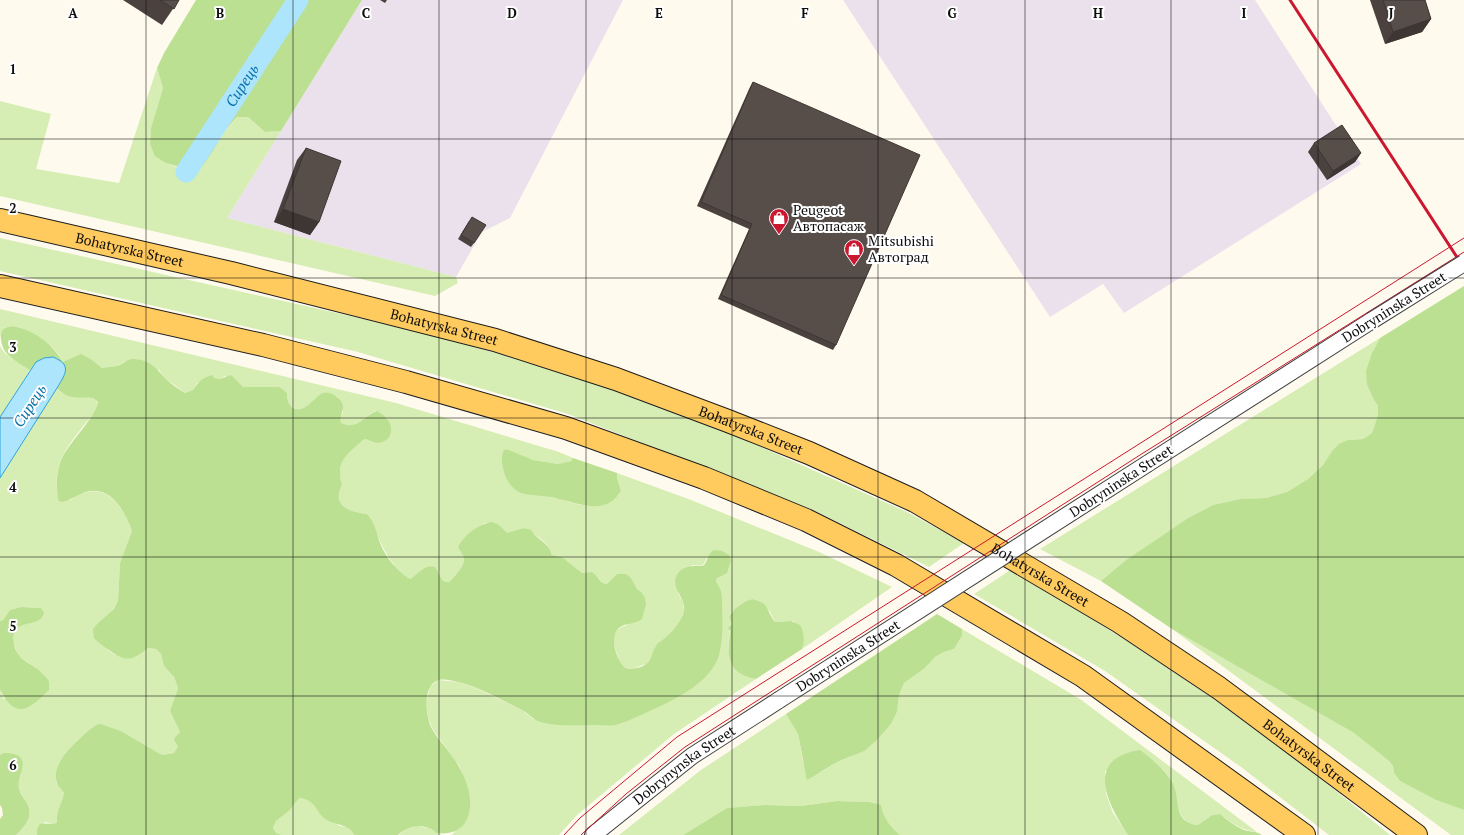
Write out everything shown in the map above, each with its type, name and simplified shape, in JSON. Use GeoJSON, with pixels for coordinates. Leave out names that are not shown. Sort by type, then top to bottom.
{"type":"FeatureCollection","features":[{"type":"Feature","properties":{"kind":"main road","name":"Bohatyrska Street"},"geometry":{"type":"LineString","coordinates":[[0,220],[231,273],[495,340],[616,379],[809,453],[915,501],[1120,622],[1219,688],[1416,835]]}},
{"type":"Feature","properties":{"kind":"main road"},"geometry":{"type":"LineString","coordinates":[[0,286],[270,347],[406,382],[566,428],[704,478],[806,520],[896,565],[1083,676],[1304,835]]}},
{"type":"Feature","properties":{"kind":"street","name":"Dobryninska Street"},"geometry":{"type":"LineString","coordinates":[[779,700],[1146,464],[1464,263]]}},
{"type":"Feature","properties":{"kind":"street","name":"Dobrynynska Street"},"geometry":{"type":"LineString","coordinates":[[593,835],[692,756],[779,700]]}},
{"type":"Feature","properties":{"kind":"shaded area"},"geometry":{"type":"Polygon","coordinates":[[[362,0],[623,0],[510,218],[482,232],[456,277],[227,218],[362,0]]]}},
{"type":"Feature","properties":{"kind":"shaded area"},"geometry":{"type":"Polygon","coordinates":[[[843,0],[1255,0],[1361,164],[1124,313],[1103,284],[1050,317],[843,0]]]}},
{"type":"Feature","properties":{"kind":"green space"},"geometry":{"type":"Polygon","coordinates":[[[196,0],[362,0],[281,131],[265,132],[248,117],[237,117],[225,132],[205,163],[189,175],[181,171],[179,167],[166,163],[155,156],[150,144],[151,128],[163,88],[157,68],[164,53],[196,0]]]}},
{"type":"Feature","properties":{"kind":"green space"},"geometry":{"type":"Polygon","coordinates":[[[157,68],[163,88],[151,128],[150,144],[166,163],[179,168],[181,171],[209,158],[224,133],[237,117],[248,117],[265,132],[281,131],[227,218],[456,277],[458,283],[435,296],[0,196],[0,101],[51,114],[36,169],[119,183],[157,68]]]}},
{"type":"Feature","properties":{"kind":"green space"},"geometry":{"type":"Polygon","coordinates":[[[0,238],[422,332],[572,375],[725,431],[907,512],[964,543],[929,567],[811,509],[568,414],[358,352],[0,271],[0,238]]]}},
{"type":"Feature","properties":{"kind":"green space"},"geometry":{"type":"Polygon","coordinates":[[[1464,286],[1464,810],[1436,800],[1400,781],[1394,773],[1393,766],[1389,761],[1354,733],[1172,629],[1101,581],[1126,560],[1188,518],[1213,505],[1240,499],[1266,498],[1287,492],[1308,479],[1323,465],[1332,451],[1339,444],[1348,440],[1363,439],[1372,433],[1378,415],[1378,406],[1367,384],[1366,371],[1372,353],[1380,338],[1464,286]]]}},
{"type":"Feature","properties":{"kind":"green space"},"geometry":{"type":"Polygon","coordinates":[[[0,309],[396,403],[559,452],[573,458],[571,461],[558,464],[533,460],[506,449],[503,451],[502,464],[506,478],[515,488],[527,494],[547,496],[575,504],[596,506],[612,500],[621,491],[617,473],[691,500],[819,552],[892,587],[802,649],[803,646],[794,621],[775,622],[769,610],[759,601],[753,599],[739,606],[731,613],[729,617],[732,624],[729,636],[730,659],[736,670],[741,674],[756,679],[674,734],[577,815],[559,835],[450,835],[453,834],[470,802],[460,767],[432,728],[428,717],[426,703],[430,687],[438,680],[459,682],[476,688],[522,710],[533,719],[569,725],[616,725],[628,721],[695,686],[711,670],[721,637],[722,597],[716,581],[717,578],[707,557],[705,563],[702,565],[692,565],[678,593],[683,602],[684,610],[680,622],[665,639],[655,647],[650,660],[646,664],[635,668],[625,668],[617,654],[614,644],[614,636],[618,630],[627,625],[641,592],[637,589],[631,578],[617,574],[608,584],[600,581],[592,572],[582,573],[562,557],[552,555],[545,542],[524,528],[507,534],[499,525],[485,523],[466,536],[458,547],[464,558],[463,565],[454,578],[449,582],[443,581],[438,572],[417,574],[410,579],[395,566],[384,550],[367,514],[354,512],[344,507],[339,498],[339,492],[342,485],[340,477],[341,464],[347,455],[363,440],[366,439],[372,442],[388,419],[382,414],[376,411],[360,422],[352,426],[347,426],[341,424],[340,419],[343,412],[338,397],[334,395],[325,393],[305,407],[297,409],[289,403],[287,393],[268,387],[243,387],[225,376],[220,379],[214,378],[197,383],[193,390],[185,393],[165,378],[159,370],[126,361],[117,366],[102,368],[92,360],[63,362],[55,351],[44,341],[21,328],[13,326],[7,327],[3,330],[0,345],[0,309]]]}},
{"type":"Feature","properties":{"kind":"green space"},"geometry":{"type":"Polygon","coordinates":[[[12,326],[27,330],[41,338],[54,349],[63,362],[81,354],[102,368],[117,366],[132,359],[144,361],[152,365],[165,378],[185,393],[193,390],[206,377],[212,375],[214,378],[220,379],[231,375],[243,387],[279,387],[287,393],[290,404],[296,409],[304,408],[321,394],[333,394],[341,400],[343,408],[341,423],[347,425],[356,424],[377,411],[385,416],[389,422],[391,429],[390,435],[382,442],[375,442],[366,439],[363,440],[347,455],[341,464],[340,477],[342,485],[339,492],[339,498],[344,507],[354,512],[367,514],[370,517],[374,524],[382,548],[388,559],[396,568],[410,579],[425,568],[431,566],[435,567],[443,581],[449,582],[454,578],[464,562],[464,558],[458,547],[468,534],[477,528],[492,522],[499,525],[507,533],[524,528],[531,530],[546,544],[552,555],[562,557],[582,573],[592,572],[600,581],[607,584],[617,574],[626,574],[631,578],[637,589],[641,592],[645,598],[646,604],[642,619],[622,626],[617,630],[615,635],[614,647],[625,668],[636,668],[646,664],[650,660],[657,645],[677,626],[684,610],[683,601],[675,584],[675,580],[680,571],[684,568],[692,566],[702,566],[714,550],[722,551],[729,555],[731,560],[727,573],[717,578],[716,581],[722,597],[722,640],[719,655],[705,678],[681,696],[628,721],[616,725],[567,725],[544,723],[536,720],[522,710],[504,701],[462,683],[439,680],[433,683],[429,688],[426,702],[430,724],[434,733],[461,770],[470,796],[469,813],[466,821],[454,832],[436,833],[432,829],[417,826],[409,828],[398,835],[354,835],[347,827],[331,822],[323,817],[310,801],[299,798],[289,811],[276,821],[273,828],[276,833],[282,835],[37,835],[37,829],[40,824],[53,824],[57,822],[58,811],[64,793],[58,784],[56,775],[62,758],[75,742],[96,725],[100,724],[121,731],[162,755],[174,753],[178,746],[174,740],[180,732],[170,711],[178,688],[174,677],[164,666],[161,654],[156,649],[148,648],[133,658],[124,658],[103,646],[94,638],[93,629],[114,609],[118,601],[120,563],[132,531],[125,514],[108,495],[92,491],[83,493],[62,502],[59,501],[57,494],[57,483],[61,461],[66,451],[89,421],[97,407],[98,402],[93,398],[74,397],[61,392],[57,388],[65,374],[36,362],[30,370],[10,357],[3,348],[1,335],[5,328],[12,326]]]}},
{"type":"Feature","properties":{"kind":"green space"},"geometry":{"type":"Polygon","coordinates":[[[1380,338],[1372,353],[1374,400],[1378,406],[1378,415],[1372,433],[1363,439],[1348,440],[1332,451],[1323,465],[1308,479],[1287,492],[1266,498],[1240,499],[1213,505],[1188,518],[1126,560],[1101,581],[1040,549],[1380,338]]]}},
{"type":"Feature","properties":{"kind":"green space"},"geometry":{"type":"Polygon","coordinates":[[[0,346],[9,357],[30,370],[0,417],[0,346]]]}},
{"type":"Feature","properties":{"kind":"green space"},"geometry":{"type":"Polygon","coordinates":[[[57,388],[62,393],[93,398],[98,403],[97,409],[74,438],[60,461],[57,475],[57,494],[70,500],[78,495],[93,491],[101,492],[109,496],[120,507],[132,531],[120,563],[118,601],[114,609],[99,622],[108,650],[115,655],[136,657],[148,648],[156,649],[161,654],[164,666],[174,677],[178,688],[170,711],[180,732],[175,737],[178,746],[174,753],[162,755],[121,731],[96,725],[79,738],[69,749],[59,767],[56,782],[64,793],[58,811],[57,822],[53,824],[45,822],[37,829],[37,835],[16,835],[26,823],[29,810],[28,805],[19,789],[21,774],[3,753],[0,755],[0,690],[4,699],[49,681],[35,667],[18,656],[13,641],[15,631],[18,627],[26,624],[41,608],[21,607],[10,610],[3,620],[0,621],[0,478],[57,388]]]}},
{"type":"Feature","properties":{"kind":"green space"},"geometry":{"type":"Polygon","coordinates":[[[506,449],[533,460],[558,464],[571,461],[573,458],[617,473],[621,491],[615,499],[607,504],[599,506],[582,505],[551,497],[521,493],[511,486],[505,475],[502,457],[503,451],[506,449]]]}},
{"type":"Feature","properties":{"kind":"green space"},"geometry":{"type":"Polygon","coordinates":[[[1012,569],[1127,641],[1266,734],[1390,835],[1329,835],[1241,767],[1105,671],[974,594],[1012,569]]]}},
{"type":"Feature","properties":{"kind":"green space"},"geometry":{"type":"Polygon","coordinates":[[[753,599],[763,603],[775,622],[791,621],[800,625],[804,637],[802,649],[756,679],[739,673],[734,668],[729,656],[730,631],[728,628],[732,624],[729,617],[739,606],[753,599]]]}},
{"type":"Feature","properties":{"kind":"green space"},"geometry":{"type":"Polygon","coordinates":[[[21,607],[41,608],[44,613],[38,620],[18,628],[13,638],[15,649],[19,656],[43,674],[49,681],[49,690],[29,707],[18,709],[6,700],[0,690],[0,621],[3,620],[10,610],[21,607]]]}},
{"type":"Feature","properties":{"kind":"green space"},"geometry":{"type":"Polygon","coordinates":[[[937,614],[962,629],[962,636],[954,649],[935,657],[925,668],[904,683],[899,695],[897,712],[891,724],[878,739],[864,751],[837,762],[807,780],[798,734],[786,714],[937,614]]]}},
{"type":"Feature","properties":{"kind":"green space"},"geometry":{"type":"Polygon","coordinates":[[[962,629],[1080,699],[1257,832],[1246,830],[1237,826],[1220,814],[1212,815],[1198,825],[1185,820],[1179,811],[1170,779],[1163,769],[1154,761],[1105,771],[1106,794],[1113,813],[1128,835],[900,835],[869,802],[837,801],[801,806],[765,805],[727,808],[683,835],[619,835],[701,770],[786,714],[798,734],[803,762],[821,772],[837,762],[850,757],[878,739],[891,724],[897,712],[899,695],[904,683],[925,668],[935,657],[954,649],[962,636],[962,629]]]}},
{"type":"Feature","properties":{"kind":"green space"},"geometry":{"type":"Polygon","coordinates":[[[1172,629],[1354,733],[1389,761],[1393,766],[1394,773],[1400,781],[1436,800],[1464,810],[1464,835],[1451,835],[1172,629]]]}},
{"type":"Feature","properties":{"kind":"green space"},"geometry":{"type":"Polygon","coordinates":[[[1140,750],[1150,757],[1170,779],[1173,784],[1179,810],[1184,820],[1198,825],[1212,815],[1220,814],[1231,823],[1244,830],[1262,835],[1128,835],[1120,823],[1108,796],[1105,784],[1106,772],[1112,763],[1123,755],[1140,750]]]}},
{"type":"Feature","properties":{"kind":"green space"},"geometry":{"type":"Polygon","coordinates":[[[3,753],[13,754],[19,757],[22,760],[23,765],[19,789],[28,805],[29,815],[26,823],[16,835],[0,835],[0,819],[3,815],[0,805],[0,755],[3,753]]]}},
{"type":"Feature","properties":{"kind":"green space"},"geometry":{"type":"Polygon","coordinates":[[[298,798],[307,799],[313,803],[319,812],[340,826],[347,827],[353,831],[354,835],[282,835],[276,833],[273,828],[276,821],[289,811],[298,798]]]}},
{"type":"Feature","properties":{"kind":"green space"},"geometry":{"type":"Polygon","coordinates":[[[837,801],[869,802],[881,805],[885,818],[900,835],[683,835],[727,808],[765,805],[801,806],[837,801]]]}},
{"type":"Feature","properties":{"kind":"green space"},"geometry":{"type":"Polygon","coordinates":[[[417,826],[429,828],[442,835],[399,835],[405,829],[417,826]]]}},
{"type":"Feature","properties":{"kind":"water"},"geometry":{"type":"Polygon","coordinates":[[[53,357],[63,363],[66,370],[65,374],[0,478],[0,417],[36,362],[44,358],[53,357]]]}},
{"type":"Feature","properties":{"kind":"building"},"geometry":{"type":"Polygon","coordinates":[[[160,0],[179,0],[174,9],[160,0]]]}},
{"type":"Feature","properties":{"kind":"building"},"geometry":{"type":"Polygon","coordinates":[[[1383,0],[1425,0],[1431,19],[1393,32],[1383,0]]]}},
{"type":"Feature","properties":{"kind":"building"},"geometry":{"type":"Polygon","coordinates":[[[753,82],[920,155],[836,345],[721,295],[752,224],[701,202],[753,82]]]}},
{"type":"Feature","properties":{"kind":"building"},"geometry":{"type":"Polygon","coordinates":[[[1342,125],[1361,153],[1333,171],[1314,143],[1342,125]]]}},
{"type":"Feature","properties":{"kind":"building"},"geometry":{"type":"Polygon","coordinates":[[[306,148],[341,161],[319,222],[283,209],[306,148]]]}},
{"type":"Feature","properties":{"kind":"building"},"geometry":{"type":"Polygon","coordinates":[[[472,217],[486,225],[474,243],[461,235],[472,217]]]}},
{"type":"Feature","properties":{"kind":"waterway","name":"Сирець"},"geometry":{"type":"LineString","coordinates":[[186,172],[298,0]]}},
{"type":"Feature","properties":{"kind":"tram line"},"geometry":{"type":"LineString","coordinates":[[564,835],[580,818],[677,737],[1464,238]]}},
{"type":"Feature","properties":{"kind":"tram line"},"geometry":{"type":"LineString","coordinates":[[581,835],[626,794],[685,747],[1140,455],[1464,252]]}},
{"type":"Feature","properties":{"kind":"railway"},"geometry":{"type":"LineString","coordinates":[[1290,0],[1464,268]]}},
{"type":"Feature","properties":{"kind":"place","name":"Peugeot Автопасаж"},"geometry":{"type":"Point","coordinates":[779,235]}},
{"type":"Feature","properties":{"kind":"place","name":"Mitsubishi Автоград"},"geometry":{"type":"Point","coordinates":[854,266]}}]}
